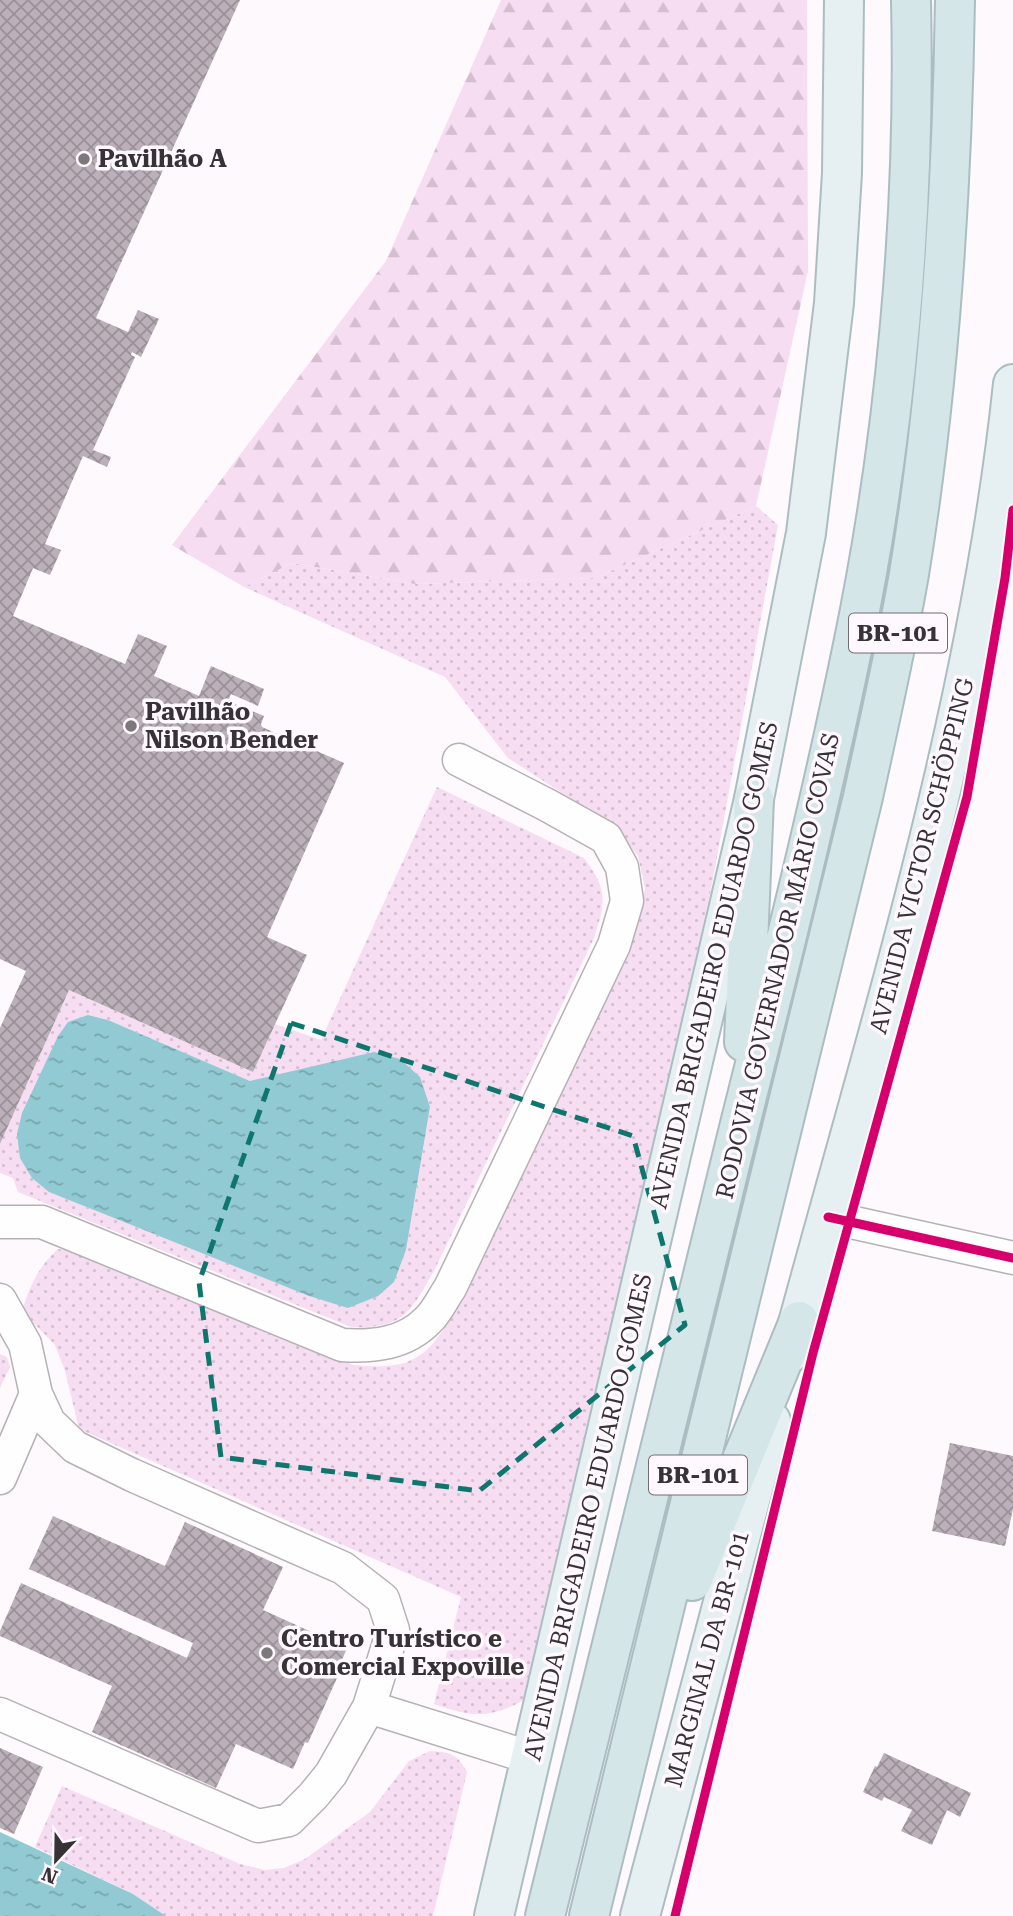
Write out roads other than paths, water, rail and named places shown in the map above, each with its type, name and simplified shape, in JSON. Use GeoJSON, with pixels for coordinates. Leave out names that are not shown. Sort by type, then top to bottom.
{"type":"FeatureCollection","features":[{"type":"Feature","properties":{"kind":"highway","name":"RODOVIA GOVERNADOR MÁRIO COVAS"},"geometry":{"type":"LineString","coordinates":[[545,1916],[803,871],[854,641],[885,449],[905,246],[911,137],[911,0]]}},
{"type":"Feature","properties":{"kind":"highway","name":"RODOVIA GOVERNADOR MÁRIO COVAS"},"geometry":{"type":"LineString","coordinates":[[589,1916],[863,797],[909,574],[937,357],[954,111],[955,0]]}},
{"type":"Feature","properties":{"kind":"highway"},"geometry":{"type":"LineString","coordinates":[[739,1129],[754,799]]}},
{"type":"Feature","properties":{"kind":"highway"},"geometry":{"type":"LineString","coordinates":[[644,1696],[799,1321]]}},
{"type":"Feature","properties":{"kind":"main road","name":"AVENIDA BRIGADEIRO EDUARDO GOMES"},"geometry":{"type":"LineString","coordinates":[[494,1916],[754,799],[806,533],[834,303],[841,186],[845,0]]}},
{"type":"Feature","properties":{"kind":"main road","name":"AVENIDA VICTOR SCHÖPPING"},"geometry":{"type":"LineString","coordinates":[[799,1321],[925,866],[990,561],[1013,384]]}},
{"type":"Feature","properties":{"kind":"main road","name":"MARGINAL DA BR-101"},"geometry":{"type":"LineString","coordinates":[[640,1916],[799,1321]]}},
{"type":"Feature","properties":{"kind":"street"},"geometry":{"type":"LineString","coordinates":[[0,1222],[42,1222],[342,1345],[369,1347],[398,1340],[428,1320],[450,1288],[614,945],[627,901],[622,867],[606,838],[459,760]]}},
{"type":"Feature","properties":{"kind":"street"},"geometry":{"type":"LineString","coordinates":[[828,1217],[1013,1258]]}},
{"type":"Feature","properties":{"kind":"street"},"geometry":{"type":"LineString","coordinates":[[0,1300],[26,1344],[36,1394],[49,1422],[75,1447],[343,1568],[383,1599],[393,1629],[369,1707],[331,1774],[313,1797],[289,1819],[258,1826],[0,1714]]}},
{"type":"Feature","properties":{"kind":"street"},"geometry":{"type":"LineString","coordinates":[[0,1478],[36,1394]]}},
{"type":"Feature","properties":{"kind":"street"},"geometry":{"type":"LineString","coordinates":[[369,1707],[532,1758]]}},
{"type":"Feature","properties":{"kind":"water"},"geometry":{"type":"Polygon","coordinates":[[[88,1015],[108,1020],[250,1081],[374,1052],[400,1059],[420,1077],[430,1107],[406,1250],[394,1282],[378,1296],[348,1308],[309,1296],[49,1192],[32,1178],[20,1158],[17,1134],[22,1113],[58,1036],[68,1022],[88,1015]]]}},
{"type":"Feature","properties":{"kind":"water"},"geometry":{"type":"Polygon","coordinates":[[[0,1832],[133,1894],[166,1916],[0,1916],[0,1832]]]}},
{"type":"Feature","properties":{"kind":"place","name":"Pavilhão A"},"geometry":{"type":"Point","coordinates":[84,159]}},
{"type":"Feature","properties":{"kind":"place","name":"Pavilhão Nilson Bender"},"geometry":{"type":"Point","coordinates":[131,726]}},
{"type":"Feature","properties":{"kind":"place","name":"Centro Turístico e Comercial Expoville"},"geometry":{"type":"Point","coordinates":[267,1653]}}]}
